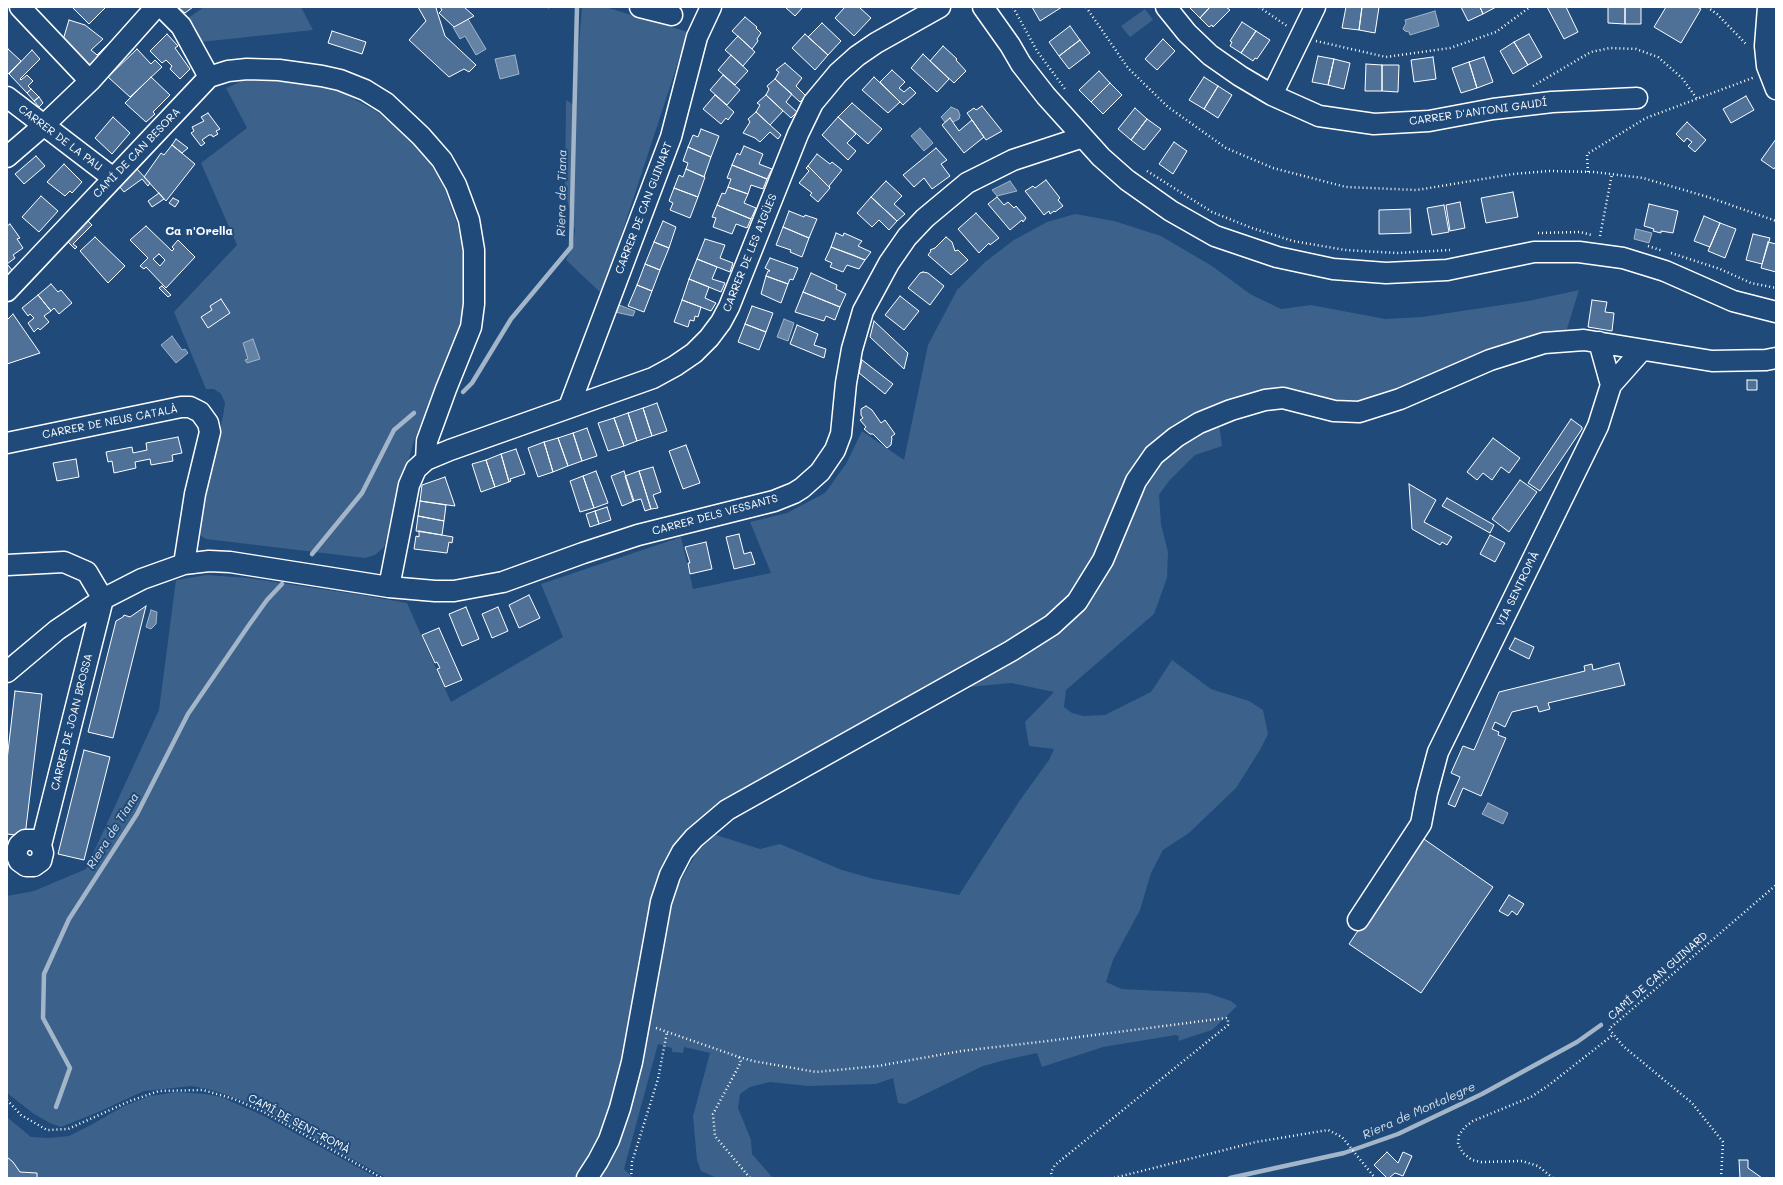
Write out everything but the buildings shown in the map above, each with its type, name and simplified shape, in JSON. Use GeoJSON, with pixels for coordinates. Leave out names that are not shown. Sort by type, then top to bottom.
{"type":"FeatureCollection","features":[{"type":"Feature","properties":{"kind":"street"},"geometry":{"type":"LineString","coordinates":[[20,7],[90,81]]}},
{"type":"Feature","properties":{"kind":"street"},"geometry":{"type":"LineString","coordinates":[[7,157],[43,126],[90,81],[156,7]]}},
{"type":"Feature","properties":{"kind":"street"},"geometry":{"type":"LineString","coordinates":[[162,7],[181,26],[209,77],[228,71],[241,69],[279,70],[340,80],[365,90],[386,103],[421,136],[442,160],[456,185],[469,220],[474,250],[474,304],[471,327],[427,441],[426,460]]}},
{"type":"Feature","properties":{"kind":"street"},"geometry":{"type":"LineString","coordinates":[[640,7],[672,15]]}},
{"type":"Feature","properties":{"kind":"street","name":"CARRER DE CAN GUINART"},"geometry":{"type":"LineString","coordinates":[[569,407],[671,137],[697,37],[711,7]]}},
{"type":"Feature","properties":{"kind":"street","name":"CARRER DE LES AIGÜES"},"geometry":{"type":"LineString","coordinates":[[389,587],[409,484],[416,469],[426,460],[569,407],[653,378],[675,366],[694,353],[709,338],[721,322],[729,306],[798,134],[813,103],[838,73],[857,56],[876,43],[940,7]]}},
{"type":"Feature","properties":{"kind":"street"},"geometry":{"type":"LineString","coordinates":[[983,7],[1026,69],[1064,117],[1101,157],[1128,180],[1171,211],[1215,236],[1277,257],[1333,269],[1386,273],[1447,270],[1534,252],[1578,252],[1623,258],[1665,271],[1733,301],[1776,312]]}},
{"type":"Feature","properties":{"kind":"street","name":"CARRER D'ANTONI GAUDÍ"},"geometry":{"type":"LineString","coordinates":[[1166,7],[1187,33],[1210,55],[1272,96],[1319,116],[1374,124],[1430,121],[1493,109],[1552,102],[1637,98]]}},
{"type":"Feature","properties":{"kind":"street"},"geometry":{"type":"LineString","coordinates":[[1272,96],[1315,7]]}},
{"type":"Feature","properties":{"kind":"street"},"geometry":{"type":"LineString","coordinates":[[1768,7],[1765,46],[1767,66],[1776,89]]}},
{"type":"Feature","properties":{"kind":"street","name":"CAMÍ DE CAN BESORA"},"geometry":{"type":"LineString","coordinates":[[7,291],[209,77]]}},
{"type":"Feature","properties":{"kind":"street","name":"CARRER DE LA PAU"},"geometry":{"type":"LineString","coordinates":[[7,97],[113,178]]}},
{"type":"Feature","properties":{"kind":"street","name":"CARRER DELS VESSANTS"},"geometry":{"type":"LineString","coordinates":[[7,672],[57,630],[103,598],[142,579],[184,564],[209,561],[230,562],[389,587],[454,591],[503,582],[638,535],[774,501],[802,488],[820,472],[835,450],[840,434],[852,349],[863,311],[889,263],[908,237],[925,218],[967,183],[1013,160],[1083,137]]}},
{"type":"Feature","properties":{"kind":"street"},"geometry":{"type":"LineString","coordinates":[[587,1178],[609,1140],[620,1108],[632,1062],[661,902],[670,874],[682,852],[694,838],[727,810],[1011,651],[1052,625],[1077,602],[1103,560],[1136,481],[1154,455],[1176,437],[1199,424],[1231,410],[1265,400],[1283,398],[1334,410],[1359,412],[1400,399],[1490,360],[1544,343],[1584,340],[1712,360],[1766,360],[1776,358]]}},
{"type":"Feature","properties":{"kind":"street"},"geometry":{"type":"LineString","coordinates":[[1599,342],[1610,385]]}},
{"type":"Feature","properties":{"kind":"street","name":"VIA SENTROMÀ"},"geometry":{"type":"LineString","coordinates":[[1358,920],[1422,824],[1427,793],[1438,752],[1598,426],[1610,385],[1642,350]]}},
{"type":"Feature","properties":{"kind":"street","name":"CARRER DE NEUS CATALÀ"},"geometry":{"type":"LineString","coordinates":[[7,442],[181,407],[190,407],[200,412],[208,423],[210,432],[195,494],[184,564]]}},
{"type":"Feature","properties":{"kind":"street"},"geometry":{"type":"LineString","coordinates":[[7,566],[64,562],[87,572],[103,598]]}},
{"type":"Feature","properties":{"kind":"street","name":"CARRER DE JOAN BROSSA"},"geometry":{"type":"LineString","coordinates":[[41,845],[103,598]]}},
{"type":"Feature","properties":{"kind":"path"},"geometry":{"type":"LineString","coordinates":[[1013,7],[1037,51],[1068,93]]}},
{"type":"Feature","properties":{"kind":"path"},"geometry":{"type":"LineString","coordinates":[[1086,7],[1128,68],[1168,107],[1226,148],[1273,168],[1346,187],[1417,190],[1513,174],[1549,171],[1612,174],[1643,178],[1708,197],[1776,221]]}},
{"type":"Feature","properties":{"kind":"path"},"geometry":{"type":"LineString","coordinates":[[1259,7],[1301,36],[1386,57],[1450,48],[1496,32],[1530,7]]}},
{"type":"Feature","properties":{"kind":"path"},"geometry":{"type":"LineString","coordinates":[[1707,7],[1717,14],[1749,47]]}},
{"type":"Feature","properties":{"kind":"path"},"geometry":{"type":"LineString","coordinates":[[1528,89],[1590,52],[1610,48],[1636,50],[1658,56],[1682,78],[1697,99]]}},
{"type":"Feature","properties":{"kind":"path"},"geometry":{"type":"LineString","coordinates":[[1588,172],[1587,154],[1646,118],[1759,76]]}},
{"type":"Feature","properties":{"kind":"path"},"geometry":{"type":"LineString","coordinates":[[1146,171],[1212,212],[1252,228],[1293,241],[1345,250],[1397,253],[1453,250]]}},
{"type":"Feature","properties":{"kind":"path"},"geometry":{"type":"LineString","coordinates":[[1600,236],[1612,174]]}},
{"type":"Feature","properties":{"kind":"path"},"geometry":{"type":"LineString","coordinates":[[1536,234],[1580,232],[1607,238]]}},
{"type":"Feature","properties":{"kind":"path"},"geometry":{"type":"LineString","coordinates":[[1644,245],[1720,269],[1751,283],[1776,288]]}},
{"type":"Feature","properties":{"kind":"path","name":"CAMÍ DE CAN GUINARD"},"geometry":{"type":"LineString","coordinates":[[1722,1178],[1723,1142],[1692,1103],[1623,1046],[1609,1029],[1776,885]]}},
{"type":"Feature","properties":{"kind":"path"},"geometry":{"type":"LineString","coordinates":[[652,1027],[753,1061],[816,1072],[878,1066],[961,1051],[1226,1018],[1228,1019],[1228,1025],[1055,1165],[1051,1172],[1052,1178]]}},
{"type":"Feature","properties":{"kind":"path"},"geometry":{"type":"LineString","coordinates":[[631,1178],[632,1162],[658,1079],[667,1032]]}},
{"type":"Feature","properties":{"kind":"path"},"geometry":{"type":"LineString","coordinates":[[1553,1178],[1538,1166],[1522,1161],[1481,1162],[1472,1160],[1463,1153],[1458,1144],[1459,1135],[1465,1127],[1474,1120],[1531,1097],[1549,1085],[1614,1034]]}},
{"type":"Feature","properties":{"kind":"path"},"geometry":{"type":"LineString","coordinates":[[739,1057],[741,1062],[712,1114],[715,1136],[750,1178]]}},
{"type":"Feature","properties":{"kind":"path","name":"CAMÍ DE SENT-ROMÀ"},"geometry":{"type":"LineString","coordinates":[[7,1100],[21,1115],[46,1130],[68,1128],[130,1101],[159,1091],[203,1090],[234,1099],[264,1112],[382,1178]]}},
{"type":"Feature","properties":{"kind":"path"},"geometry":{"type":"LineString","coordinates":[[1114,1178],[1256,1142],[1328,1130],[1342,1137],[1375,1178]]}},
{"type":"Feature","properties":{"kind":"shaded area"},"geometry":{"type":"Polygon","coordinates":[[[204,7],[301,7],[313,30],[201,42],[188,18],[204,7]]]}},
{"type":"Feature","properties":{"kind":"shaded area"},"geometry":{"type":"Polygon","coordinates":[[[582,7],[605,7],[688,32],[602,294],[566,260],[573,244],[575,230],[565,192],[566,100],[574,105],[582,7]]]}},
{"type":"Feature","properties":{"kind":"shaded area"},"geometry":{"type":"Polygon","coordinates":[[[1145,9],[1153,20],[1130,37],[1121,26],[1145,9]]]}},
{"type":"Feature","properties":{"kind":"shaded area"},"geometry":{"type":"Polygon","coordinates":[[[1435,11],[1439,26],[1410,35],[1409,32],[1403,29],[1406,23],[1405,20],[1435,11]]]}},
{"type":"Feature","properties":{"kind":"shaded area"},"geometry":{"type":"Polygon","coordinates":[[[468,19],[486,49],[476,55],[465,36],[460,39],[453,27],[468,19]]]}},
{"type":"Feature","properties":{"kind":"shaded area"},"geometry":{"type":"Polygon","coordinates":[[[515,55],[519,74],[500,79],[495,59],[515,55]]]}},
{"type":"Feature","properties":{"kind":"shaded area"},"geometry":{"type":"Polygon","coordinates":[[[261,78],[281,78],[321,86],[341,92],[376,111],[408,137],[434,169],[444,187],[458,226],[465,266],[463,307],[459,327],[453,346],[414,441],[384,547],[375,555],[365,558],[206,539],[201,536],[197,529],[225,403],[221,394],[214,389],[206,389],[174,312],[237,245],[201,163],[247,128],[226,88],[242,81],[261,78]]]}},
{"type":"Feature","properties":{"kind":"shaded area"},"geometry":{"type":"Polygon","coordinates":[[[951,107],[958,110],[960,115],[959,119],[953,122],[950,119],[945,122],[941,117],[951,107]]]}},
{"type":"Feature","properties":{"kind":"shaded area"},"geometry":{"type":"Polygon","coordinates":[[[920,128],[933,143],[924,151],[911,136],[920,128]]]}},
{"type":"Feature","properties":{"kind":"shaded area"},"geometry":{"type":"Polygon","coordinates":[[[1010,181],[1017,191],[997,196],[992,190],[1010,181]]]}},
{"type":"Feature","properties":{"kind":"shaded area"},"geometry":{"type":"Polygon","coordinates":[[[1075,214],[1114,221],[1161,236],[1212,266],[1250,294],[1281,309],[1311,305],[1385,319],[1422,317],[1528,301],[1579,290],[1566,332],[1404,389],[1363,403],[1328,401],[1288,393],[1180,428],[1072,593],[1052,614],[676,845],[612,1106],[592,1157],[576,1178],[387,1178],[247,1102],[212,1090],[192,1086],[144,1091],[61,1127],[34,1114],[7,1093],[7,896],[34,891],[86,869],[159,710],[176,580],[207,575],[248,578],[407,603],[451,702],[563,637],[541,584],[681,537],[693,589],[771,573],[750,522],[787,513],[825,493],[846,464],[862,431],[904,460],[928,345],[957,290],[985,262],[1014,240],[1047,222],[1075,214]]]}},
{"type":"Feature","properties":{"kind":"shaded area"},"geometry":{"type":"Polygon","coordinates":[[[1636,229],[1652,233],[1649,243],[1634,239],[1636,229]]]}},
{"type":"Feature","properties":{"kind":"shaded area"},"geometry":{"type":"Polygon","coordinates":[[[619,305],[635,311],[633,316],[615,312],[619,305]]]}},
{"type":"Feature","properties":{"kind":"shaded area"},"geometry":{"type":"Polygon","coordinates":[[[784,319],[794,323],[788,341],[777,337],[784,319]]]}},
{"type":"Feature","properties":{"kind":"shaded area"},"geometry":{"type":"Polygon","coordinates":[[[172,336],[182,350],[185,349],[188,353],[176,363],[161,345],[172,336]]]}},
{"type":"Feature","properties":{"kind":"shaded area"},"geometry":{"type":"Polygon","coordinates":[[[253,339],[260,359],[247,363],[245,360],[248,359],[243,343],[253,339]]]}},
{"type":"Feature","properties":{"kind":"shaded area"},"geometry":{"type":"Polygon","coordinates":[[[1219,424],[1222,446],[1195,455],[1169,481],[1159,495],[1161,524],[1168,552],[1167,578],[1154,614],[1066,690],[1064,707],[1072,713],[1083,716],[1105,715],[1151,692],[1172,660],[1211,689],[1249,701],[1263,710],[1268,734],[1260,750],[1236,788],[1189,833],[1163,850],[1151,873],[1140,910],[1113,960],[1106,982],[1122,989],[1207,993],[1231,1001],[1237,1006],[1212,1030],[1178,1041],[1179,1037],[1176,1035],[1103,1047],[1042,1067],[1037,1053],[1005,1060],[983,1066],[905,1104],[898,1103],[893,1078],[876,1084],[808,1086],[770,1082],[750,1087],[740,1094],[738,1108],[751,1140],[752,1154],[773,1178],[717,1178],[701,1171],[697,1160],[693,1116],[710,1053],[684,1047],[683,1053],[672,1052],[672,1048],[658,1044],[624,1169],[633,1178],[600,1178],[631,1104],[671,908],[677,887],[698,850],[713,834],[760,849],[780,844],[842,870],[874,879],[959,895],[1020,800],[1049,760],[1054,749],[1029,746],[1025,722],[1054,692],[1011,683],[959,688],[1043,641],[1124,523],[1148,480],[1163,460],[1183,444],[1219,424]]]}},
{"type":"Feature","properties":{"kind":"shaded area"},"geometry":{"type":"Polygon","coordinates":[[[151,610],[157,612],[156,624],[151,629],[146,627],[151,610]]]}},
{"type":"Feature","properties":{"kind":"shaded area"},"geometry":{"type":"Polygon","coordinates":[[[1488,803],[1508,813],[1503,824],[1482,814],[1488,803]]]}},
{"type":"Feature","properties":{"kind":"shaded area"},"geometry":{"type":"Polygon","coordinates":[[[176,1092],[206,1094],[221,1097],[264,1116],[377,1178],[7,1178],[7,1117],[31,1137],[49,1138],[69,1136],[124,1106],[150,1096],[176,1092]]]}},
{"type":"Feature","properties":{"kind":"waterway","name":"Riera de Tiana"},"geometry":{"type":"LineString","coordinates":[[463,392],[472,383],[511,319],[571,247],[577,7]]}},
{"type":"Feature","properties":{"kind":"waterway","name":"Riera de Tiana"},"geometry":{"type":"LineString","coordinates":[[312,554],[362,493],[394,430],[414,413]]}},
{"type":"Feature","properties":{"kind":"waterway","name":"Riera de Tiana"},"geometry":{"type":"LineString","coordinates":[[56,1107],[70,1068],[43,1018],[44,974],[69,919],[137,814],[188,714],[267,600],[282,584]]}},
{"type":"Feature","properties":{"kind":"waterway","name":"Riera de Montalegre"},"geometry":{"type":"LineString","coordinates":[[1230,1178],[1344,1153],[1398,1134],[1482,1094],[1577,1042],[1601,1025]]}},
{"type":"Feature","properties":{"kind":"district","name":"Ca n'Orella"},"geometry":{"type":"Point","coordinates":[199,231]}}]}
